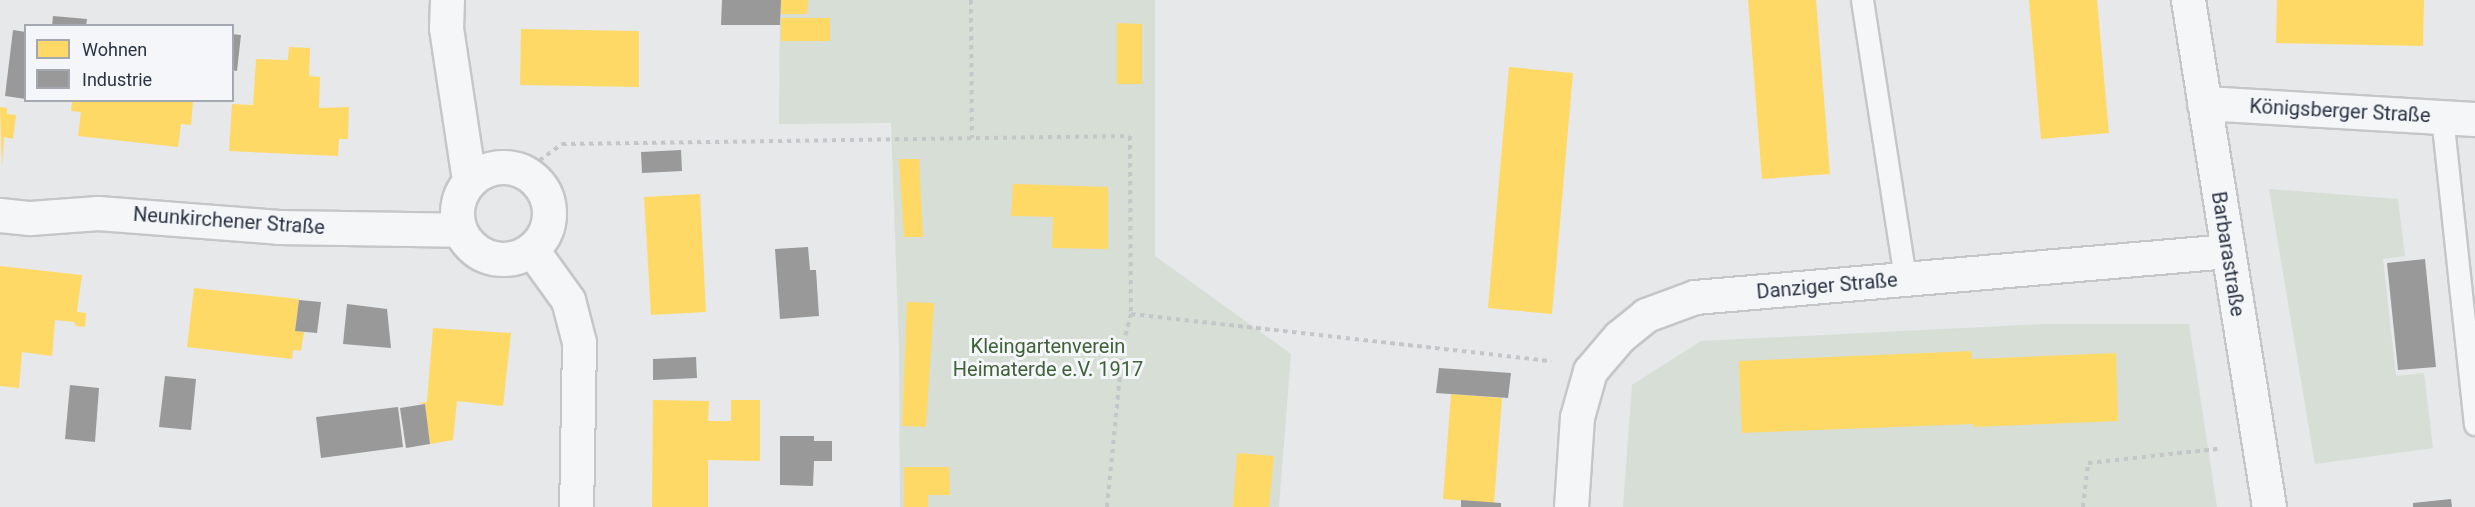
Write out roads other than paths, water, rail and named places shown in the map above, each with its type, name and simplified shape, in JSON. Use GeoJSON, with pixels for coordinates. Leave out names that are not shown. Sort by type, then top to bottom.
{"type":"FeatureCollection","features":[{"type":"Feature","properties":{"kind":"street"},"geometry":{"type":"LineString","coordinates":[[447,0],[446,28],[469,180]]}},
{"type":"Feature","properties":{"kind":"street","name":"Barbarastraße"},"geometry":{"type":"LineString","coordinates":[[2188,0],[2269,507]]}},
{"type":"Feature","properties":{"kind":"street","name":"Königsberger Straße"},"geometry":{"type":"LineString","coordinates":[[2204,103],[2475,119]]}},
{"type":"Feature","properties":{"kind":"street"},"geometry":{"type":"LineString","coordinates":[[506,165],[525,171],[542,186],[550,209],[546,231],[532,250],[512,259],[490,258],[472,248],[459,230],[456,204],[469,180],[485,169],[506,165]]}},
{"type":"Feature","properties":{"kind":"street","name":"Neunkirchener Straße"},"geometry":{"type":"LineString","coordinates":[[0,215],[30,218],[98,213],[278,227],[459,230]]}},
{"type":"Feature","properties":{"kind":"street"},"geometry":{"type":"LineString","coordinates":[[532,250],[568,300],[579,342],[576,507]]}},
{"type":"Feature","properties":{"kind":"street","name":"Danziger Straße"},"geometry":{"type":"LineString","coordinates":[[1570,507],[1577,417],[1590,371],[1619,337],[1646,315],[1695,297],[2228,251]]}},
{"type":"Feature","properties":{"kind":"lane"},"geometry":{"type":"LineString","coordinates":[[1862,0],[1905,279]]}},
{"type":"Feature","properties":{"kind":"lane"},"geometry":{"type":"LineString","coordinates":[[2442,116],[2475,424]]}},
{"type":"Feature","properties":{"kind":"park label","name":"Kleingartenverein Heimaterde e.V. 1917"},"geometry":{"type":"Point","coordinates":[1048,358]}}]}
